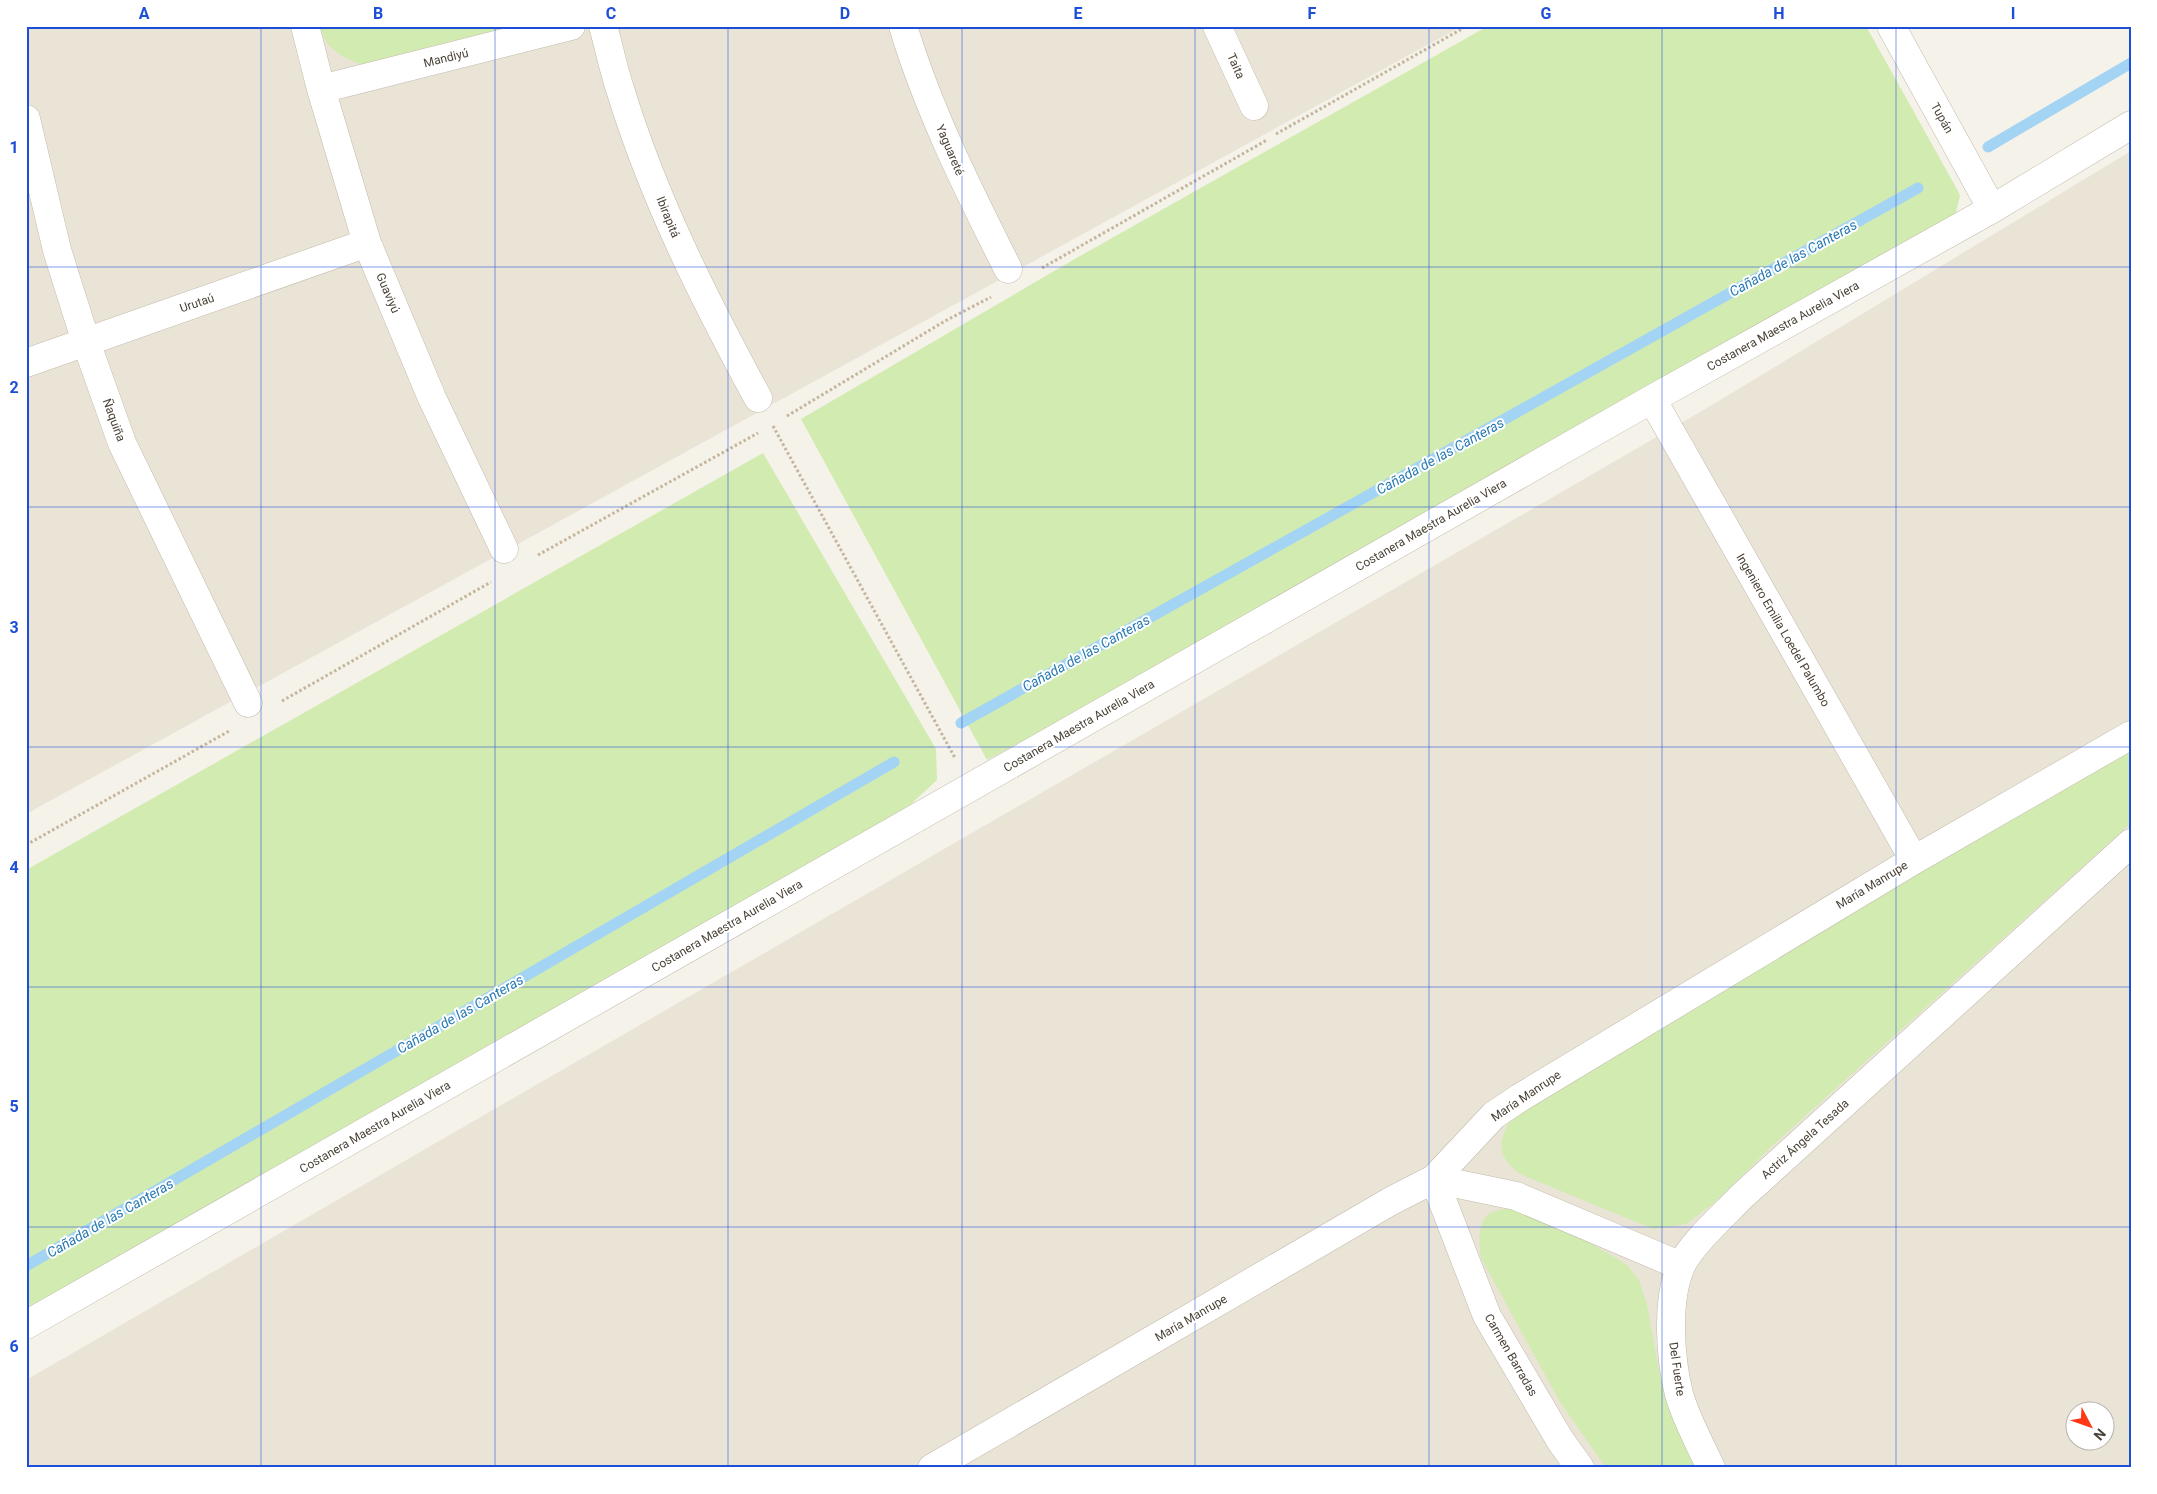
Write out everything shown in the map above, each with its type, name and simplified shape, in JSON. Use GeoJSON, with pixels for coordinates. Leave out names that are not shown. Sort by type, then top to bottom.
{"type":"FeatureCollection","features":[{"type":"Feature","properties":{"kind":"street","name":"Guaviyú"},"geometry":{"type":"LineString","coordinates":[[305,26],[320,89],[367,243],[432,398],[504,549]]}},
{"type":"Feature","properties":{"kind":"street","name":"Mandiyú"},"geometry":{"type":"LineString","coordinates":[[320,89],[571,26]]}},
{"type":"Feature","properties":{"kind":"street","name":"Ibirapitá"},"geometry":{"type":"LineString","coordinates":[[603,26],[620,89],[649,171],[675,234],[718,325],[758,398]]}},
{"type":"Feature","properties":{"kind":"street","name":"Yaguareté"},"geometry":{"type":"LineString","coordinates":[[903,26],[913,59],[954,163],[1008,269]]}},
{"type":"Feature","properties":{"kind":"street","name":"Taita"},"geometry":{"type":"LineString","coordinates":[[1218,26],[1254,106]]}},
{"type":"Feature","properties":{"kind":"street","name":"Tupán"},"geometry":{"type":"LineString","coordinates":[[1891,26],[1992,210]]}},
{"type":"Feature","properties":{"kind":"street","name":"Ñaquiña"},"geometry":{"type":"LineString","coordinates":[[26,119],[57,250],[86,342],[122,443],[248,703]]}},
{"type":"Feature","properties":{"kind":"street","name":"Costanera Maestra Aurelia Viera"},"geometry":{"type":"LineString","coordinates":[[26,1325],[1652,399],[1992,210],[2131,125]]}},
{"type":"Feature","properties":{"kind":"street","name":"Urutaú"},"geometry":{"type":"LineString","coordinates":[[26,363],[367,243]]}},
{"type":"Feature","properties":{"kind":"street","name":"Ingeniero Emilia Loedel Palumbo"},"geometry":{"type":"LineString","coordinates":[[1652,399],[1914,860]]}},
{"type":"Feature","properties":{"kind":"street","name":"María Manrupe"},"geometry":{"type":"LineString","coordinates":[[932,1468],[1382,1206],[1434,1179],[1494,1115],[1521,1097],[1914,860],[2131,735]]}},
{"type":"Feature","properties":{"kind":"street","name":"Actriz Ángela Tesada"},"geometry":{"type":"LineString","coordinates":[[1681,1266],[1693,1249],[1741,1197],[2131,843]]}},
{"type":"Feature","properties":{"kind":"street"},"geometry":{"type":"LineString","coordinates":[[1434,1179],[1516,1196],[1681,1266]]}},
{"type":"Feature","properties":{"kind":"street","name":"Carmen Barradas"},"geometry":{"type":"LineString","coordinates":[[1434,1179],[1487,1316],[1560,1440],[1580,1468]]}},
{"type":"Feature","properties":{"kind":"street","name":"Del Fuerte"},"geometry":{"type":"LineString","coordinates":[[1681,1266],[1672,1301],[1673,1356],[1679,1395],[1711,1468]]}},
{"type":"Feature","properties":{"kind":"path"},"geometry":{"type":"LineString","coordinates":[[773,425],[971,787]]}},
{"type":"Feature","properties":{"kind":"shaded area"},"geometry":{"type":"Polygon","coordinates":[[[26,26],[1462,26],[26,814],[26,26]]]}},
{"type":"Feature","properties":{"kind":"shaded area"},"geometry":{"type":"Polygon","coordinates":[[[2131,151],[2131,1468],[26,1468],[26,1380],[1712,405],[2131,151]]]}},
{"type":"Feature","properties":{"kind":"green space"},"geometry":{"type":"Polygon","coordinates":[[[320,26],[534,26],[373,67],[348,59],[333,49],[323,35],[320,26]]]}},
{"type":"Feature","properties":{"kind":"green space"},"geometry":{"type":"Polygon","coordinates":[[[1488,26],[1866,26],[1958,191],[1960,196],[1955,216],[1255,616],[987,760],[801,419],[1073,260],[1488,26]]]}},
{"type":"Feature","properties":{"kind":"green space"},"geometry":{"type":"Polygon","coordinates":[[[763,453],[936,749],[937,780],[910,805],[770,888],[26,1311],[26,870],[763,453]]]}},
{"type":"Feature","properties":{"kind":"green space"},"geometry":{"type":"Polygon","coordinates":[[[2131,750],[2131,823],[1774,1144],[1714,1203],[1686,1224],[1653,1229],[1520,1174],[1507,1161],[1501,1148],[1504,1134],[1512,1117],[1966,844],[2131,750]]]}},
{"type":"Feature","properties":{"kind":"green space"},"geometry":{"type":"Polygon","coordinates":[[[1509,1208],[1580,1237],[1626,1264],[1639,1280],[1647,1305],[1660,1375],[1698,1468],[1606,1468],[1560,1402],[1481,1258],[1480,1233],[1483,1221],[1492,1212],[1509,1208]]]}},
{"type":"Feature","properties":{"kind":"waterway","name":"Cañada de las Canteras"},"geometry":{"type":"LineString","coordinates":[[1988,147],[2131,63]]}},
{"type":"Feature","properties":{"kind":"waterway","name":"Cañada de las Canteras"},"geometry":{"type":"LineString","coordinates":[[961,723],[1918,188]]}},
{"type":"Feature","properties":{"kind":"waterway","name":"Cañada de las Canteras"},"geometry":{"type":"LineString","coordinates":[[26,1266],[894,762]]}}]}
